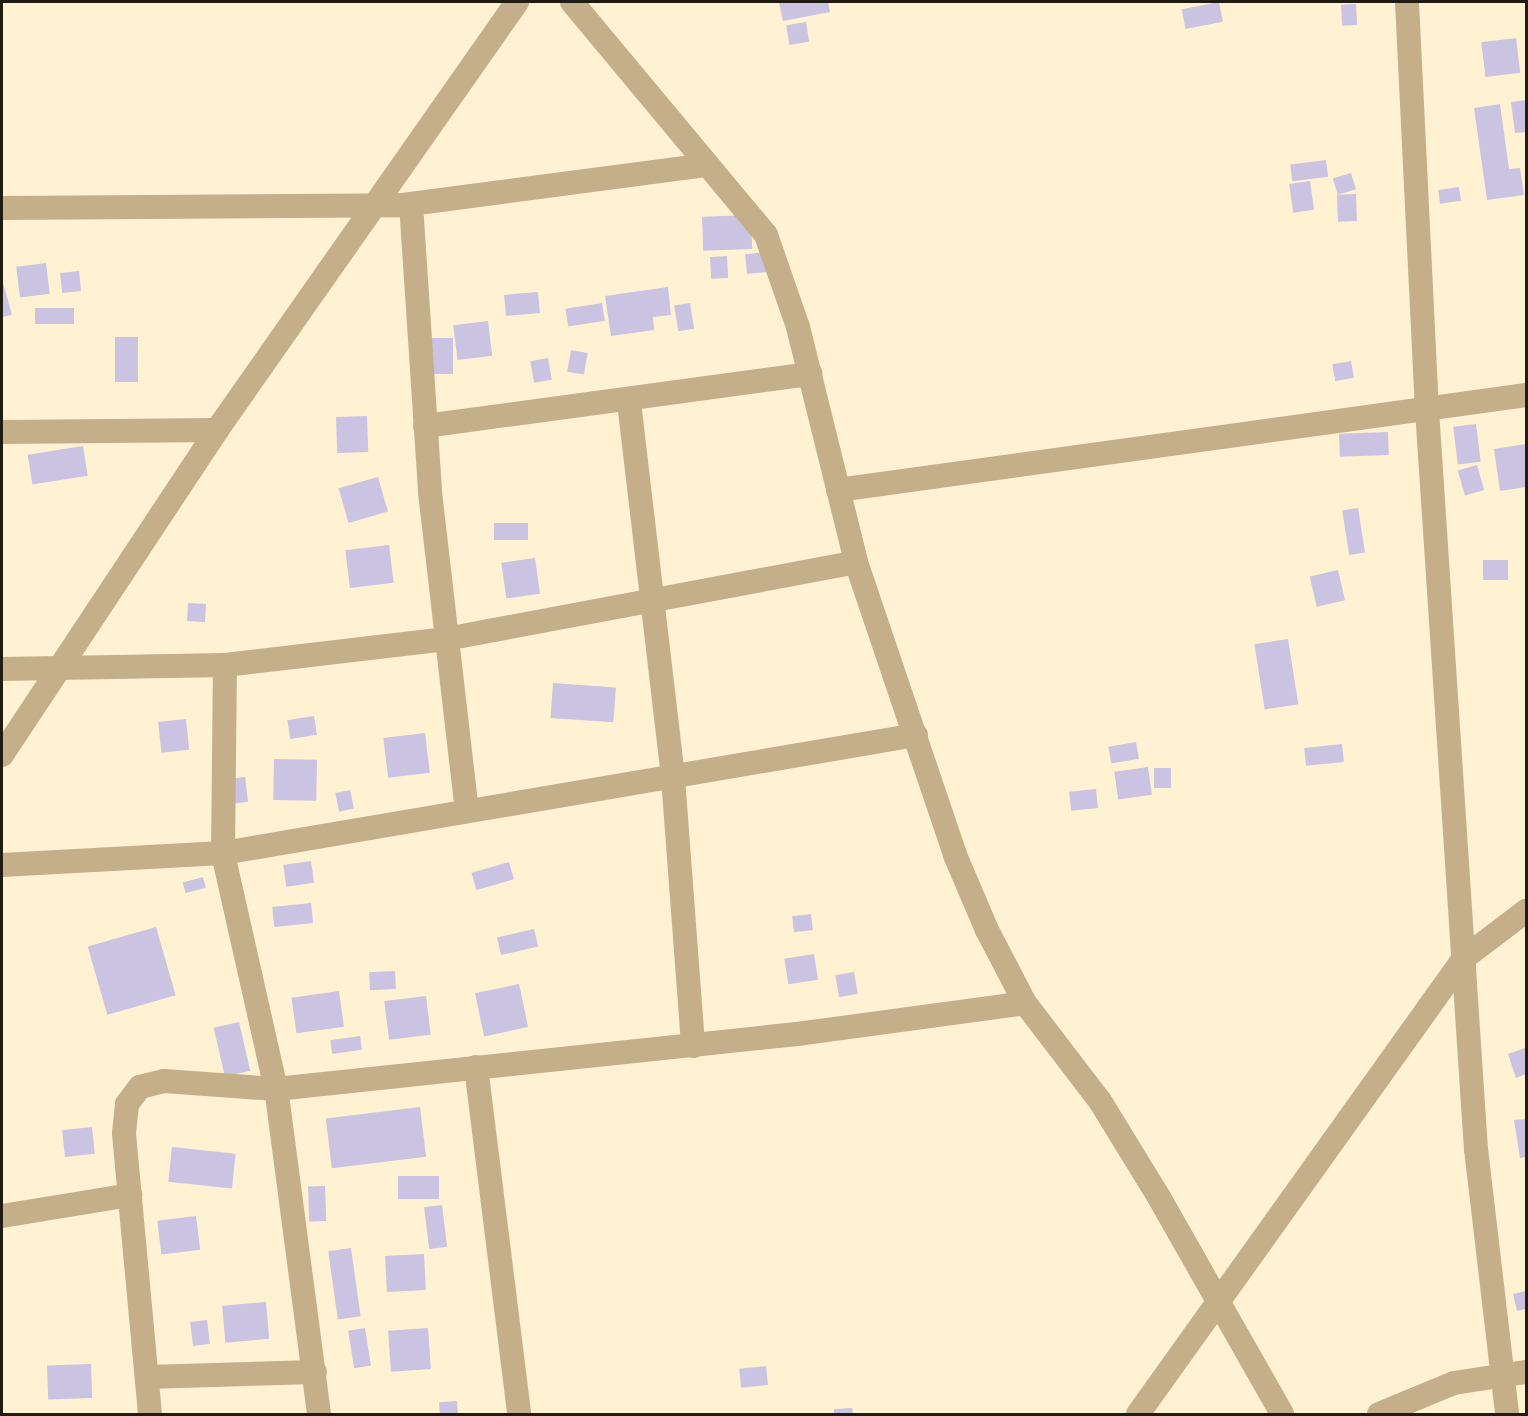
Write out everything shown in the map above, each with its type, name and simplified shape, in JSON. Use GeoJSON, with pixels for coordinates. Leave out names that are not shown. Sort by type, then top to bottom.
{"type":"FeatureCollection","features":[{"type":"Feature","properties":{"kind":"street"},"geometry":{"type":"LineString","coordinates":[[2,755],[217,430],[378,206],[517,2]]}},
{"type":"Feature","properties":{"kind":"street"},"geometry":{"type":"LineString","coordinates":[[572,2],[766,235],[811,374],[856,562],[955,855],[1025,1003],[1100,1101],[1282,1414]]}},
{"type":"Feature","properties":{"kind":"street"},"geometry":{"type":"LineString","coordinates":[[1407,2],[1427,410],[1464,958],[1500,1377],[1507,1414]]}},
{"type":"Feature","properties":{"kind":"street"},"geometry":{"type":"LineString","coordinates":[[2,208],[411,204],[707,165]]}},
{"type":"Feature","properties":{"kind":"street"},"geometry":{"type":"LineString","coordinates":[[411,204],[425,426],[446,639],[467,810]]}},
{"type":"Feature","properties":{"kind":"street"},"geometry":{"type":"LineString","coordinates":[[425,426],[629,402],[811,374]]}},
{"type":"Feature","properties":{"kind":"street"},"geometry":{"type":"LineString","coordinates":[[837,490],[1527,395]]}},
{"type":"Feature","properties":{"kind":"street"},"geometry":{"type":"LineString","coordinates":[[629,402],[673,778],[693,1046]]}},
{"type":"Feature","properties":{"kind":"street"},"geometry":{"type":"LineString","coordinates":[[2,432],[217,430]]}},
{"type":"Feature","properties":{"kind":"street"},"geometry":{"type":"LineString","coordinates":[[2,669],[225,665],[446,639],[653,602],[856,562]]}},
{"type":"Feature","properties":{"kind":"street"},"geometry":{"type":"LineString","coordinates":[[225,665],[223,853],[276,1089],[319,1414]]}},
{"type":"Feature","properties":{"kind":"street"},"geometry":{"type":"LineString","coordinates":[[2,865],[223,853],[916,735]]}},
{"type":"Feature","properties":{"kind":"street"},"geometry":{"type":"LineString","coordinates":[[1137,1414],[1216,1298],[1464,958],[1527,911]]}},
{"type":"Feature","properties":{"kind":"street"},"geometry":{"type":"LineString","coordinates":[[150,1414],[130,1195],[127,1104],[140,1087],[164,1081],[276,1089],[476,1066],[693,1046],[1025,1003]]}},
{"type":"Feature","properties":{"kind":"street"},"geometry":{"type":"LineString","coordinates":[[476,1066],[519,1414]]}},
{"type":"Feature","properties":{"kind":"street"},"geometry":{"type":"LineString","coordinates":[[2,1216],[130,1195]]}},
{"type":"Feature","properties":{"kind":"street"},"geometry":{"type":"LineString","coordinates":[[147,1377],[315,1372]]}},
{"type":"Feature","properties":{"kind":"street"},"geometry":{"type":"LineString","coordinates":[[1379,1414],[1454,1383],[1527,1372]]}},
{"type":"Feature","properties":{"kind":"building"},"geometry":{"type":"Polygon","coordinates":[[[779,2],[828,2],[830,12],[783,21],[779,2]]]}},
{"type":"Feature","properties":{"kind":"building"},"geometry":{"type":"Polygon","coordinates":[[[1219,2],[1223,22],[1186,29],[1182,9],[1219,2]]]}},
{"type":"Feature","properties":{"kind":"building"},"geometry":{"type":"Polygon","coordinates":[[[1356,4],[1357,25],[1342,26],[1341,5],[1356,4]]]}},
{"type":"Feature","properties":{"kind":"building"},"geometry":{"type":"Polygon","coordinates":[[[806,22],[809,42],[789,45],[786,25],[806,22]]]}},
{"type":"Feature","properties":{"kind":"building"},"geometry":{"type":"Polygon","coordinates":[[[1516,38],[1520,73],[1486,77],[1481,42],[1516,38]]]}},
{"type":"Feature","properties":{"kind":"building"},"geometry":{"type":"Polygon","coordinates":[[[1526,100],[1526,132],[1515,133],[1511,102],[1526,100]]]}},
{"type":"Feature","properties":{"kind":"building"},"geometry":{"type":"Polygon","coordinates":[[[1500,104],[1509,169],[1520,168],[1524,195],[1487,200],[1474,108],[1500,104]]]}},
{"type":"Feature","properties":{"kind":"building"},"geometry":{"type":"Polygon","coordinates":[[[1326,160],[1328,177],[1292,181],[1290,164],[1326,160]]]}},
{"type":"Feature","properties":{"kind":"building"},"geometry":{"type":"Polygon","coordinates":[[[1351,173],[1356,189],[1338,195],[1333,179],[1351,173]]]}},
{"type":"Feature","properties":{"kind":"building"},"geometry":{"type":"Polygon","coordinates":[[[1310,181],[1314,210],[1293,213],[1289,184],[1310,181]]]}},
{"type":"Feature","properties":{"kind":"building"},"geometry":{"type":"Polygon","coordinates":[[[1459,187],[1461,201],[1440,204],[1438,190],[1459,187]]]}},
{"type":"Feature","properties":{"kind":"building"},"geometry":{"type":"Polygon","coordinates":[[[1356,194],[1357,221],[1338,222],[1337,195],[1356,194]]]}},
{"type":"Feature","properties":{"kind":"building"},"geometry":{"type":"Polygon","coordinates":[[[751,215],[752,249],[703,251],[702,217],[751,215]]]}},
{"type":"Feature","properties":{"kind":"building"},"geometry":{"type":"Polygon","coordinates":[[[766,252],[768,272],[747,274],[745,254],[766,252]]]}},
{"type":"Feature","properties":{"kind":"building"},"geometry":{"type":"Polygon","coordinates":[[[727,256],[728,278],[711,279],[710,257],[727,256]]]}},
{"type":"Feature","properties":{"kind":"building"},"geometry":{"type":"Polygon","coordinates":[[[46,263],[50,294],[20,297],[16,267],[46,263]]]}},
{"type":"Feature","properties":{"kind":"building"},"geometry":{"type":"Polygon","coordinates":[[[79,271],[81,291],[62,293],[60,273],[79,271]]]}},
{"type":"Feature","properties":{"kind":"building"},"geometry":{"type":"Polygon","coordinates":[[[2,279],[12,315],[2,317],[2,279]]]}},
{"type":"Feature","properties":{"kind":"building"},"geometry":{"type":"Polygon","coordinates":[[[668,287],[671,315],[653,317],[654,330],[611,336],[605,296],[668,287]]]}},
{"type":"Feature","properties":{"kind":"building"},"geometry":{"type":"Polygon","coordinates":[[[538,292],[540,313],[506,316],[504,295],[538,292]]]}},
{"type":"Feature","properties":{"kind":"building"},"geometry":{"type":"Polygon","coordinates":[[[602,303],[605,321],[568,327],[565,309],[602,303]]]}},
{"type":"Feature","properties":{"kind":"building"},"geometry":{"type":"Polygon","coordinates":[[[690,303],[694,329],[678,331],[674,306],[690,303]]]}},
{"type":"Feature","properties":{"kind":"building"},"geometry":{"type":"Polygon","coordinates":[[[35,308],[74,308],[74,324],[35,324],[35,308]]]}},
{"type":"Feature","properties":{"kind":"building"},"geometry":{"type":"Polygon","coordinates":[[[488,321],[492,356],[458,360],[453,325],[488,321]]]}},
{"type":"Feature","properties":{"kind":"building"},"geometry":{"type":"Polygon","coordinates":[[[115,337],[138,337],[138,382],[115,382],[115,337]]]}},
{"type":"Feature","properties":{"kind":"building"},"geometry":{"type":"Polygon","coordinates":[[[430,338],[453,338],[453,374],[430,374],[430,338]]]}},
{"type":"Feature","properties":{"kind":"building"},"geometry":{"type":"Polygon","coordinates":[[[571,350],[588,353],[584,375],[567,372],[571,350]]]}},
{"type":"Feature","properties":{"kind":"building"},"geometry":{"type":"Polygon","coordinates":[[[548,358],[552,380],[534,383],[530,361],[548,358]]]}},
{"type":"Feature","properties":{"kind":"building"},"geometry":{"type":"Polygon","coordinates":[[[1351,361],[1354,378],[1335,381],[1332,364],[1351,361]]]}},
{"type":"Feature","properties":{"kind":"building"},"geometry":{"type":"Polygon","coordinates":[[[367,416],[368,452],[337,453],[336,417],[367,416]]]}},
{"type":"Feature","properties":{"kind":"building"},"geometry":{"type":"Polygon","coordinates":[[[1476,424],[1481,462],[1458,465],[1453,427],[1476,424]]]}},
{"type":"Feature","properties":{"kind":"building"},"geometry":{"type":"Polygon","coordinates":[[[1388,432],[1389,455],[1340,457],[1339,434],[1388,432]]]}},
{"type":"Feature","properties":{"kind":"building"},"geometry":{"type":"Polygon","coordinates":[[[1526,444],[1526,487],[1500,491],[1494,449],[1526,444]]]}},
{"type":"Feature","properties":{"kind":"building"},"geometry":{"type":"Polygon","coordinates":[[[83,446],[88,476],[32,484],[28,455],[83,446]]]}},
{"type":"Feature","properties":{"kind":"building"},"geometry":{"type":"Polygon","coordinates":[[[1477,465],[1484,490],[1465,496],[1458,471],[1477,465]]]}},
{"type":"Feature","properties":{"kind":"building"},"geometry":{"type":"Polygon","coordinates":[[[378,477],[388,512],[349,523],[339,488],[378,477]]]}},
{"type":"Feature","properties":{"kind":"building"},"geometry":{"type":"Polygon","coordinates":[[[1358,508],[1365,552],[1349,555],[1342,511],[1358,508]]]}},
{"type":"Feature","properties":{"kind":"building"},"geometry":{"type":"Polygon","coordinates":[[[494,523],[528,523],[528,540],[494,540],[494,523]]]}},
{"type":"Feature","properties":{"kind":"building"},"geometry":{"type":"Polygon","coordinates":[[[389,545],[394,583],[350,588],[345,550],[389,545]]]}},
{"type":"Feature","properties":{"kind":"building"},"geometry":{"type":"Polygon","coordinates":[[[535,558],[540,594],[506,598],[501,563],[535,558]]]}},
{"type":"Feature","properties":{"kind":"building"},"geometry":{"type":"Polygon","coordinates":[[[1483,560],[1508,560],[1508,580],[1483,580],[1483,560]]]}},
{"type":"Feature","properties":{"kind":"building"},"geometry":{"type":"Polygon","coordinates":[[[1338,570],[1345,600],[1317,607],[1310,577],[1338,570]]]}},
{"type":"Feature","properties":{"kind":"building"},"geometry":{"type":"Polygon","coordinates":[[[188,603],[206,604],[205,622],[187,621],[188,603]]]}},
{"type":"Feature","properties":{"kind":"building"},"geometry":{"type":"Polygon","coordinates":[[[1288,639],[1298,704],[1265,710],[1254,644],[1288,639]]]}},
{"type":"Feature","properties":{"kind":"building"},"geometry":{"type":"Polygon","coordinates":[[[553,683],[616,687],[613,722],[551,718],[553,683]]]}},
{"type":"Feature","properties":{"kind":"building"},"geometry":{"type":"Polygon","coordinates":[[[314,716],[317,735],[290,739],[287,720],[314,716]]]}},
{"type":"Feature","properties":{"kind":"building"},"geometry":{"type":"Polygon","coordinates":[[[186,719],[189,750],[161,753],[158,722],[186,719]]]}},
{"type":"Feature","properties":{"kind":"building"},"geometry":{"type":"Polygon","coordinates":[[[425,733],[430,773],[388,778],[383,738],[425,733]]]}},
{"type":"Feature","properties":{"kind":"building"},"geometry":{"type":"Polygon","coordinates":[[[1136,742],[1139,759],[1111,764],[1108,747],[1136,742]]]}},
{"type":"Feature","properties":{"kind":"building"},"geometry":{"type":"Polygon","coordinates":[[[1342,744],[1344,762],[1306,766],[1304,748],[1342,744]]]}},
{"type":"Feature","properties":{"kind":"building"},"geometry":{"type":"Polygon","coordinates":[[[274,759],[317,760],[316,801],[273,800],[274,759]]]}},
{"type":"Feature","properties":{"kind":"building"},"geometry":{"type":"Polygon","coordinates":[[[1148,767],[1152,795],[1118,799],[1114,772],[1148,767]]]}},
{"type":"Feature","properties":{"kind":"building"},"geometry":{"type":"Polygon","coordinates":[[[1154,768],[1171,768],[1171,788],[1154,788],[1154,768]]]}},
{"type":"Feature","properties":{"kind":"building"},"geometry":{"type":"Polygon","coordinates":[[[245,777],[248,802],[226,804],[223,780],[245,777]]]}},
{"type":"Feature","properties":{"kind":"building"},"geometry":{"type":"Polygon","coordinates":[[[1096,789],[1098,808],[1071,811],[1069,792],[1096,789]]]}},
{"type":"Feature","properties":{"kind":"building"},"geometry":{"type":"Polygon","coordinates":[[[350,790],[354,809],[339,812],[335,793],[350,790]]]}},
{"type":"Feature","properties":{"kind":"building"},"geometry":{"type":"Polygon","coordinates":[[[311,861],[314,883],[286,887],[283,865],[311,861]]]}},
{"type":"Feature","properties":{"kind":"building"},"geometry":{"type":"Polygon","coordinates":[[[509,862],[514,879],[476,890],[472,873],[509,862]]]}},
{"type":"Feature","properties":{"kind":"building"},"geometry":{"type":"Polygon","coordinates":[[[203,877],[206,888],[186,893],[183,882],[203,877]]]}},
{"type":"Feature","properties":{"kind":"building"},"geometry":{"type":"Polygon","coordinates":[[[311,903],[313,923],[274,927],[272,907],[311,903]]]}},
{"type":"Feature","properties":{"kind":"building"},"geometry":{"type":"Polygon","coordinates":[[[811,914],[813,930],[794,932],[792,916],[811,914]]]}},
{"type":"Feature","properties":{"kind":"building"},"geometry":{"type":"Polygon","coordinates":[[[156,927],[176,995],[107,1015],[88,947],[156,927]]]}},
{"type":"Feature","properties":{"kind":"building"},"geometry":{"type":"Polygon","coordinates":[[[534,929],[538,947],[501,955],[497,938],[534,929]]]}},
{"type":"Feature","properties":{"kind":"building"},"geometry":{"type":"Polygon","coordinates":[[[814,954],[818,980],[788,984],[784,959],[814,954]]]}},
{"type":"Feature","properties":{"kind":"building"},"geometry":{"type":"Polygon","coordinates":[[[395,971],[396,989],[370,990],[369,972],[395,971]]]}},
{"type":"Feature","properties":{"kind":"building"},"geometry":{"type":"Polygon","coordinates":[[[854,972],[858,994],[839,997],[835,975],[854,972]]]}},
{"type":"Feature","properties":{"kind":"building"},"geometry":{"type":"Polygon","coordinates":[[[519,984],[528,1027],[484,1036],[475,993],[519,984]]]}},
{"type":"Feature","properties":{"kind":"building"},"geometry":{"type":"Polygon","coordinates":[[[339,991],[344,1027],[296,1033],[291,998],[339,991]]]}},
{"type":"Feature","properties":{"kind":"building"},"geometry":{"type":"Polygon","coordinates":[[[426,996],[431,1035],[389,1040],[384,1001],[426,996]]]}},
{"type":"Feature","properties":{"kind":"building"},"geometry":{"type":"Polygon","coordinates":[[[239,1022],[250,1071],[225,1077],[214,1028],[239,1022]]]}},
{"type":"Feature","properties":{"kind":"building"},"geometry":{"type":"Polygon","coordinates":[[[360,1036],[362,1050],[332,1054],[330,1040],[360,1036]]]}},
{"type":"Feature","properties":{"kind":"building"},"geometry":{"type":"Polygon","coordinates":[[[1525,1048],[1526,1074],[1516,1078],[1508,1054],[1525,1048]]]}},
{"type":"Feature","properties":{"kind":"building"},"geometry":{"type":"Polygon","coordinates":[[[420,1107],[426,1157],[332,1168],[326,1119],[420,1107]]]}},
{"type":"Feature","properties":{"kind":"building"},"geometry":{"type":"Polygon","coordinates":[[[1526,1119],[1526,1157],[1520,1158],[1514,1120],[1526,1119]]]}},
{"type":"Feature","properties":{"kind":"building"},"geometry":{"type":"Polygon","coordinates":[[[92,1127],[95,1154],[65,1157],[62,1130],[92,1127]]]}},
{"type":"Feature","properties":{"kind":"building"},"geometry":{"type":"Polygon","coordinates":[[[172,1147],[236,1154],[232,1188],[168,1182],[172,1147]]]}},
{"type":"Feature","properties":{"kind":"building"},"geometry":{"type":"Polygon","coordinates":[[[398,1176],[439,1176],[439,1199],[398,1199],[398,1176]]]}},
{"type":"Feature","properties":{"kind":"building"},"geometry":{"type":"Polygon","coordinates":[[[325,1186],[326,1221],[309,1222],[308,1187],[325,1186]]]}},
{"type":"Feature","properties":{"kind":"building"},"geometry":{"type":"Polygon","coordinates":[[[442,1205],[447,1247],[429,1249],[424,1207],[442,1205]]]}},
{"type":"Feature","properties":{"kind":"building"},"geometry":{"type":"Polygon","coordinates":[[[196,1216],[200,1250],[161,1254],[157,1221],[196,1216]]]}},
{"type":"Feature","properties":{"kind":"building"},"geometry":{"type":"Polygon","coordinates":[[[351,1248],[361,1316],[338,1320],[328,1251],[351,1248]]]}},
{"type":"Feature","properties":{"kind":"building"},"geometry":{"type":"Polygon","coordinates":[[[424,1254],[426,1290],[387,1292],[385,1256],[424,1254]]]}},
{"type":"Feature","properties":{"kind":"building"},"geometry":{"type":"Polygon","coordinates":[[[1526,1291],[1526,1309],[1517,1311],[1513,1294],[1526,1291]]]}},
{"type":"Feature","properties":{"kind":"building"},"geometry":{"type":"Polygon","coordinates":[[[266,1302],[269,1339],[225,1343],[222,1306],[266,1302]]]}},
{"type":"Feature","properties":{"kind":"building"},"geometry":{"type":"Polygon","coordinates":[[[207,1320],[210,1344],[193,1346],[190,1322],[207,1320]]]}},
{"type":"Feature","properties":{"kind":"building"},"geometry":{"type":"Polygon","coordinates":[[[365,1328],[371,1366],[354,1368],[348,1331],[365,1328]]]}},
{"type":"Feature","properties":{"kind":"building"},"geometry":{"type":"Polygon","coordinates":[[[428,1328],[431,1369],[391,1372],[388,1331],[428,1328]]]}},
{"type":"Feature","properties":{"kind":"building"},"geometry":{"type":"Polygon","coordinates":[[[91,1364],[92,1398],[48,1400],[47,1366],[91,1364]]]}},
{"type":"Feature","properties":{"kind":"building"},"geometry":{"type":"Polygon","coordinates":[[[766,1366],[768,1385],[741,1388],[739,1369],[766,1366]]]}},
{"type":"Feature","properties":{"kind":"building"},"geometry":{"type":"Polygon","coordinates":[[[457,1401],[458,1414],[440,1414],[439,1402],[457,1401]]]}},
{"type":"Feature","properties":{"kind":"building"},"geometry":{"type":"Polygon","coordinates":[[[852,1408],[853,1414],[834,1414],[834,1409],[852,1408]]]}}]}
